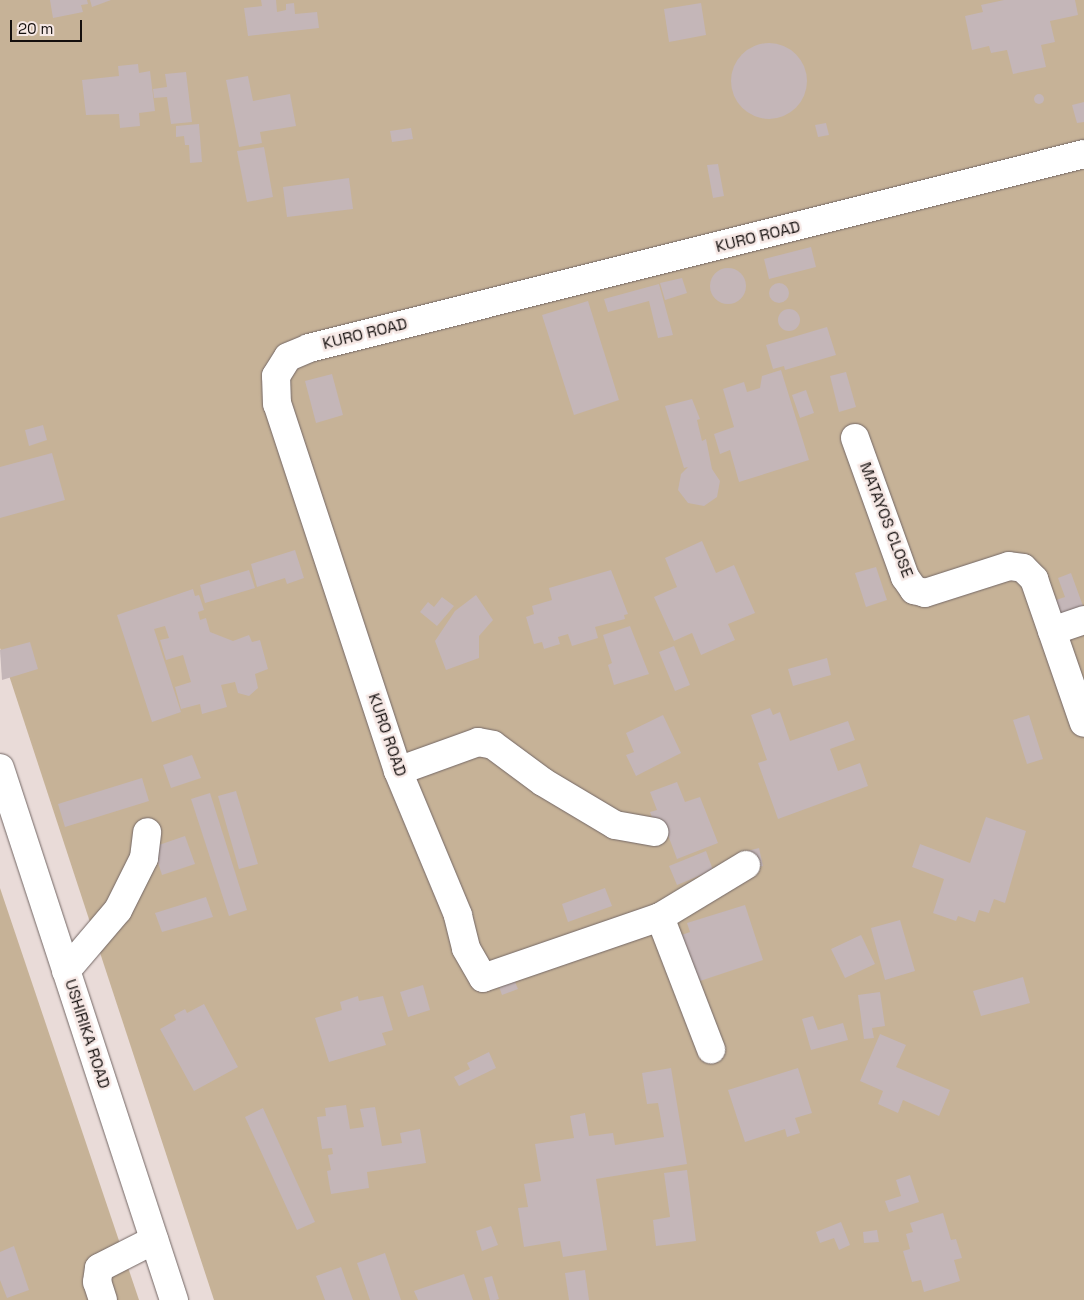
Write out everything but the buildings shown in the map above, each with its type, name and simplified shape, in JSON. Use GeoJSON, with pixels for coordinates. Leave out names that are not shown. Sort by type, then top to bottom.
{"type":"FeatureCollection","features":[{"type":"Feature","properties":{"kind":"street","name":"KURO ROAD"},"geometry":{"type":"LineString","coordinates":[[660,918],[483,978],[466,948],[458,915],[398,771],[277,404],[276,376],[288,357],[309,348],[1084,154]]}},
{"type":"Feature","properties":{"kind":"street","name":"MATAYOS CLOSE"},"geometry":{"type":"LineString","coordinates":[[855,438],[905,577],[914,590],[925,593],[1009,566],[1023,568],[1034,578],[1084,723]]}},
{"type":"Feature","properties":{"kind":"street"},"geometry":{"type":"LineString","coordinates":[[1052,631],[1084,620]]}},
{"type":"Feature","properties":{"kind":"street"},"geometry":{"type":"LineString","coordinates":[[398,771],[478,742],[493,745],[543,782],[615,825],[654,832]]}},
{"type":"Feature","properties":{"kind":"street","name":"USHIRIKA ROAD"},"geometry":{"type":"LineString","coordinates":[[0,768],[174,1300]]}},
{"type":"Feature","properties":{"kind":"street"},"geometry":{"type":"LineString","coordinates":[[66,971],[118,910],[144,858],[147,832]]}},
{"type":"Feature","properties":{"kind":"street"},"geometry":{"type":"LineString","coordinates":[[710,1049],[660,918],[746,865]]}},
{"type":"Feature","properties":{"kind":"street"},"geometry":{"type":"LineString","coordinates":[[103,1300],[97,1282],[99,1268],[154,1240]]}},
{"type":"Feature","properties":{"kind":"shaded area"},"geometry":{"type":"Polygon","coordinates":[[[0,0],[1084,0],[1084,1300],[214,1300],[0,648],[0,0]]]}},
{"type":"Feature","properties":{"kind":"shaded area"},"geometry":{"type":"Polygon","coordinates":[[[0,888],[139,1300],[0,1300],[0,888]]]}}]}
